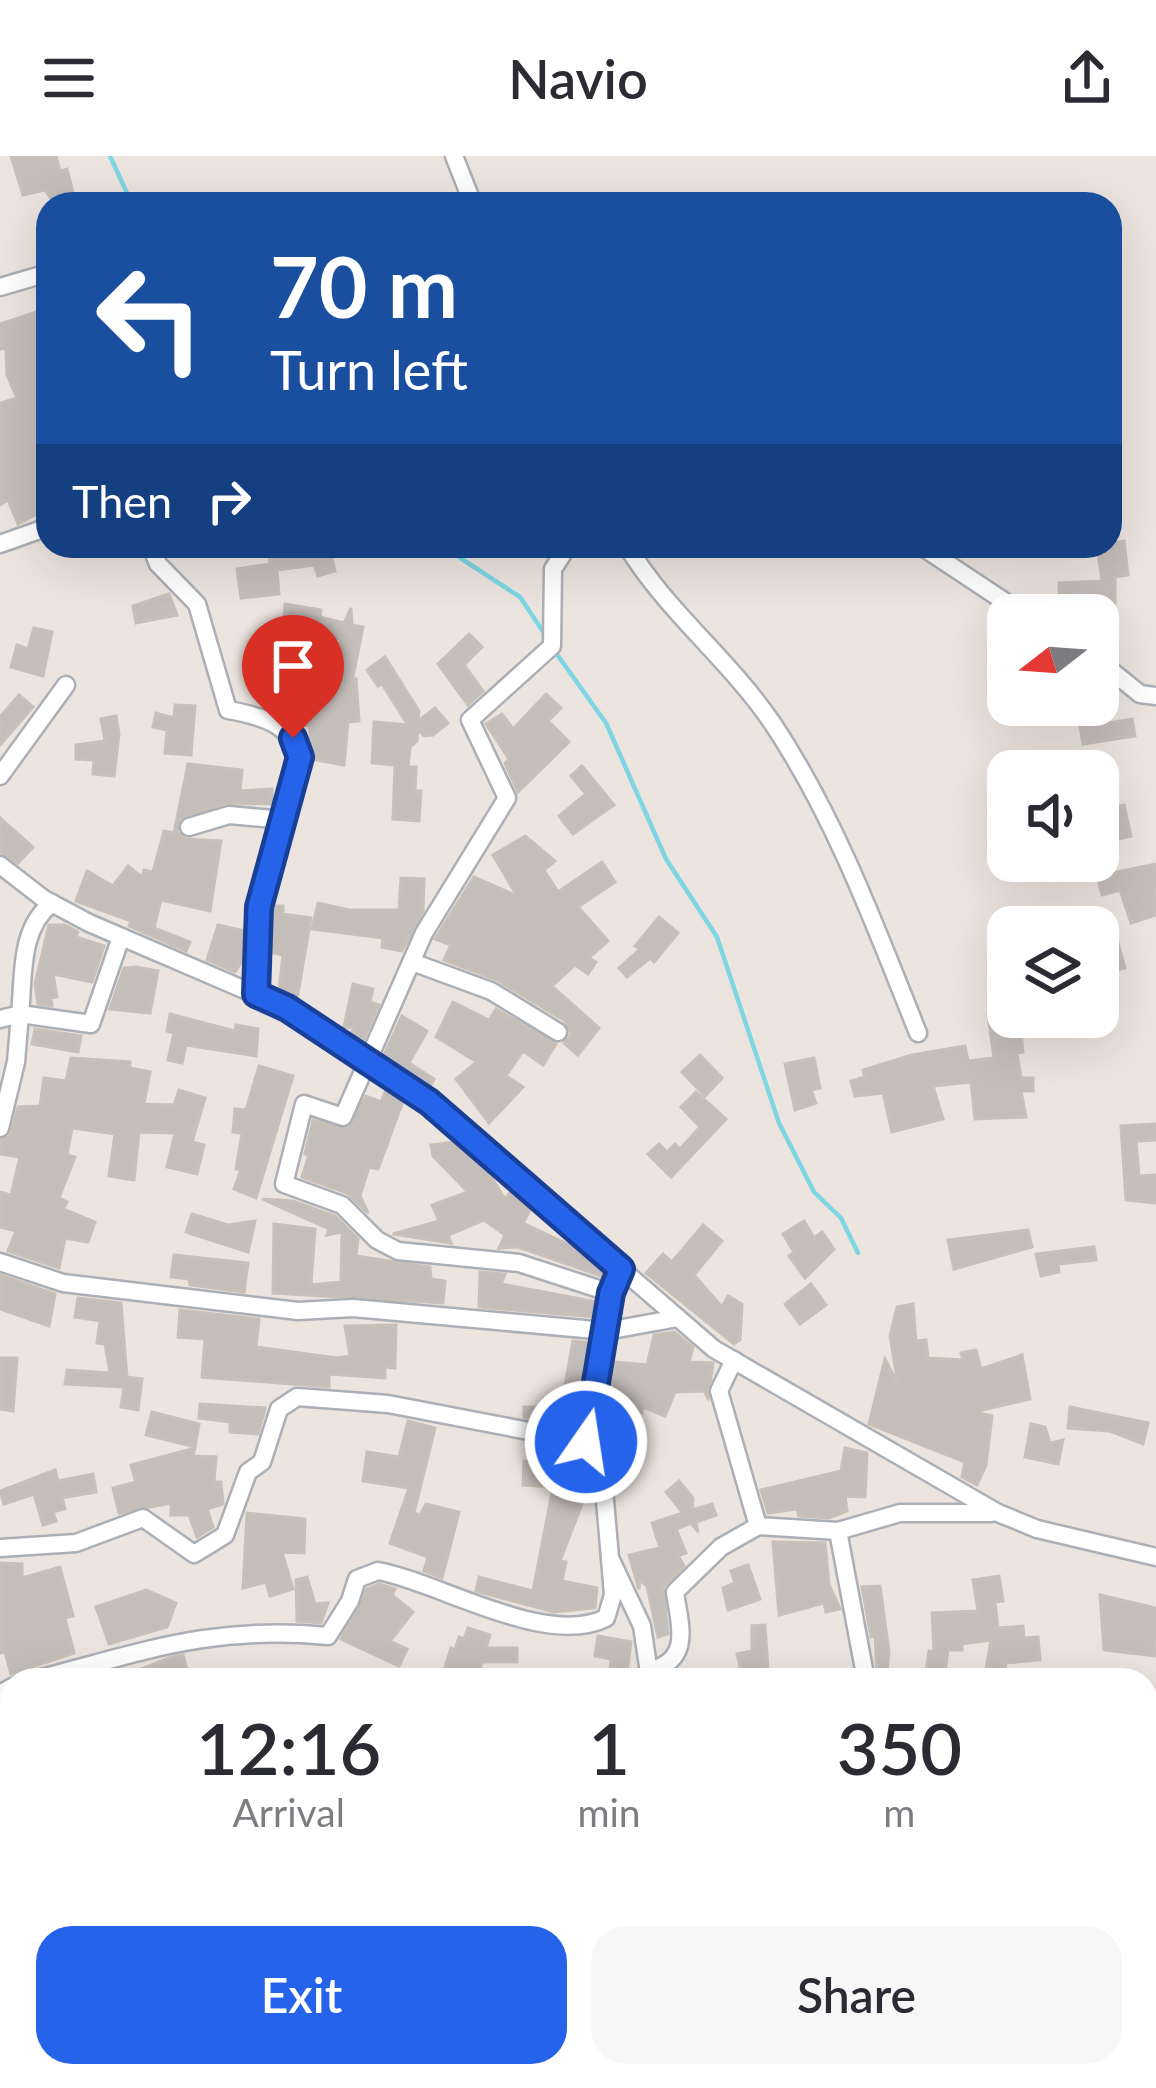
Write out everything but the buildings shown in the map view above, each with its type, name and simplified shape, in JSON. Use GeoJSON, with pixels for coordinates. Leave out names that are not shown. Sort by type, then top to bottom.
{"type":"FeatureCollection","features":[{"type":"Feature","properties":{"kind":"street"},"geometry":{"type":"LineString","coordinates":[[454,156],[468,192]]}},
{"type":"Feature","properties":{"kind":"street"},"geometry":{"type":"LineString","coordinates":[[0,287],[36,276]]}},
{"type":"Feature","properties":{"kind":"street"},"geometry":{"type":"LineString","coordinates":[[0,544],[36,531]]}},
{"type":"Feature","properties":{"kind":"street"},"geometry":{"type":"LineString","coordinates":[[156,558],[197,604],[228,710],[262,716],[293,738],[300,757],[259,907],[256,994]]}},
{"type":"Feature","properties":{"kind":"street"},"geometry":{"type":"LineString","coordinates":[[561,558],[554,569],[552,646],[470,721],[507,798],[464,862],[412,962],[343,1117],[304,1104],[284,1184],[342,1205],[398,1251],[519,1263],[611,1293]]}},
{"type":"Feature","properties":{"kind":"street"},"geometry":{"type":"LineString","coordinates":[[634,558],[655,593],[706,640],[772,723],[830,823],[918,1033]]}},
{"type":"Feature","properties":{"kind":"street"},"geometry":{"type":"LineString","coordinates":[[938,558],[993,594]]}},
{"type":"Feature","properties":{"kind":"street"},"geometry":{"type":"LineString","coordinates":[[1119,677],[1140,694],[1156,696]]}},
{"type":"Feature","properties":{"kind":"street"},"geometry":{"type":"LineString","coordinates":[[0,776],[66,685]]}},
{"type":"Feature","properties":{"kind":"street"},"geometry":{"type":"LineString","coordinates":[[189,827],[229,815],[285,820]]}},
{"type":"Feature","properties":{"kind":"street"},"geometry":{"type":"LineString","coordinates":[[0,865],[52,903],[256,994],[429,1102],[678,1318],[734,1360],[998,1513],[1037,1529],[1156,1557]]}},
{"type":"Feature","properties":{"kind":"street"},"geometry":{"type":"LineString","coordinates":[[0,1128],[16,1062],[33,918],[52,903]]}},
{"type":"Feature","properties":{"kind":"street"},"geometry":{"type":"LineString","coordinates":[[0,1018],[20,1014],[92,1024],[121,937]]}},
{"type":"Feature","properties":{"kind":"street"},"geometry":{"type":"LineString","coordinates":[[412,962],[491,991],[558,1032]]}},
{"type":"Feature","properties":{"kind":"street"},"geometry":{"type":"LineString","coordinates":[[0,1262],[63,1283],[298,1311],[353,1308],[606,1331],[678,1318]]}},
{"type":"Feature","properties":{"kind":"street"},"geometry":{"type":"LineString","coordinates":[[79,1668],[207,1635],[258,1629],[328,1636],[357,1580],[378,1570],[495,1613],[589,1626],[605,1618],[613,1595],[603,1478],[586,1442],[611,1293],[621,1269]]}},
{"type":"Feature","properties":{"kind":"street"},"geometry":{"type":"LineString","coordinates":[[734,1360],[719,1391],[758,1526]]}},
{"type":"Feature","properties":{"kind":"street"},"geometry":{"type":"LineString","coordinates":[[0,1548],[76,1543],[142,1517],[194,1555],[225,1535],[248,1472],[262,1462],[279,1409],[297,1396],[388,1404],[586,1442]]}},
{"type":"Feature","properties":{"kind":"street"},"geometry":{"type":"LineString","coordinates":[[660,1668],[682,1641],[675,1592],[721,1547],[758,1526],[838,1531],[900,1513],[998,1513]]}},
{"type":"Feature","properties":{"kind":"street"},"geometry":{"type":"LineString","coordinates":[[838,1531],[864,1668]]}},
{"type":"Feature","properties":{"kind":"street"},"geometry":{"type":"LineString","coordinates":[[610,1558],[643,1626],[650,1668]]}},
{"type":"Feature","properties":{"kind":"waterway"},"geometry":{"type":"LineString","coordinates":[[110,156],[126,192]]}},
{"type":"Feature","properties":{"kind":"waterway"},"geometry":{"type":"LineString","coordinates":[[460,558],[520,597],[544,633]]}},
{"type":"Feature","properties":{"kind":"waterway"},"geometry":{"type":"LineString","coordinates":[[556,653],[606,723],[666,859],[717,937],[779,1123],[814,1192],[841,1218],[858,1253]]}},
{"type":"Feature","properties":{"kind":"route"},"geometry":{"type":"LineString","coordinates":[[293,738],[300,757],[259,907],[256,994],[287,1008],[429,1102],[621,1269],[611,1293],[601,1377],[586,1442]]}}]}
